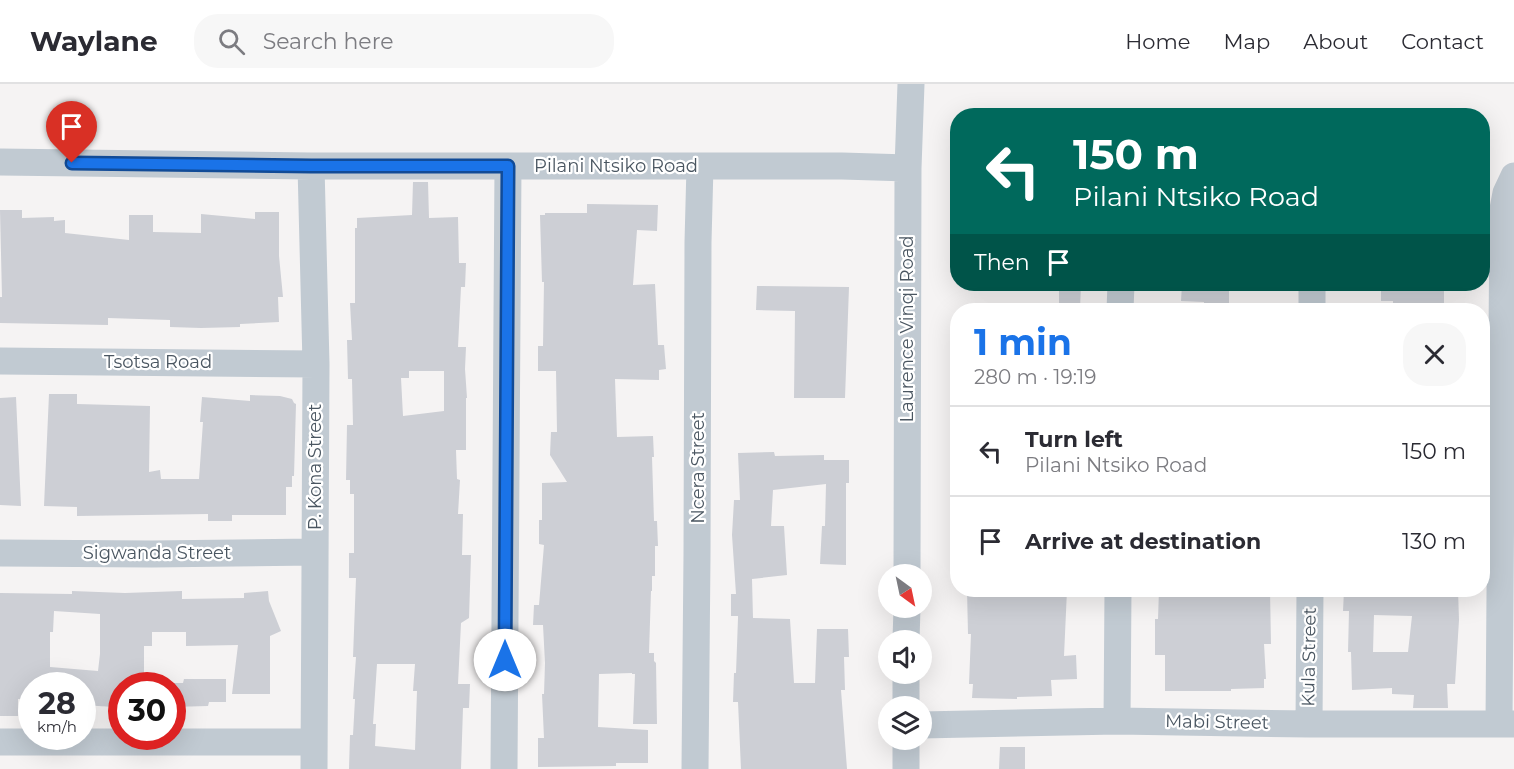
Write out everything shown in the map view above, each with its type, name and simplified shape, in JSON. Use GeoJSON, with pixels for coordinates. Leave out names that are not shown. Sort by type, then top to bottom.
{"type":"FeatureCollection","features":[{"type":"Feature","properties":{"kind":"street","name":"Laurence Vinqi Road"},"geometry":{"type":"LineString","coordinates":[[907,564],[910,84]]}},
{"type":"Feature","properties":{"kind":"street","name":"Pilani Ntsiko Road"},"geometry":{"type":"LineString","coordinates":[[0,162],[311,166],[908,168]]}},
{"type":"Feature","properties":{"kind":"street","name":"P. Kona Street"},"geometry":{"type":"LineString","coordinates":[[311,166],[316,363],[314,769]]}},
{"type":"Feature","properties":{"kind":"street"},"geometry":{"type":"LineString","coordinates":[[504,769],[508,166]]}},
{"type":"Feature","properties":{"kind":"street","name":"Ncera Street"},"geometry":{"type":"LineString","coordinates":[[695,769],[700,166]]}},
{"type":"Feature","properties":{"kind":"street"},"geometry":{"type":"LineString","coordinates":[[1506,724],[1503,218],[1506,193],[1514,176]]}},
{"type":"Feature","properties":{"kind":"street","name":"Tsotsa Road"},"geometry":{"type":"LineString","coordinates":[[0,361],[316,363]]}},
{"type":"Feature","properties":{"kind":"street","name":"Sigwanda Street"},"geometry":{"type":"LineString","coordinates":[[0,553],[315,552]]}},
{"type":"Feature","properties":{"kind":"street"},"geometry":{"type":"LineString","coordinates":[[1116,720],[1118,597]]}},
{"type":"Feature","properties":{"kind":"street","name":"Kula Street"},"geometry":{"type":"LineString","coordinates":[[1309,724],[1310,597]]}},
{"type":"Feature","properties":{"kind":"street","name":"Mabi Street"},"geometry":{"type":"LineString","coordinates":[[932,725],[1116,720],[1309,724],[1506,724]]}},
{"type":"Feature","properties":{"kind":"street"},"geometry":{"type":"LineString","coordinates":[[0,741],[314,742]]}},
{"type":"Feature","properties":{"kind":"street"},"geometry":{"type":"LineString","coordinates":[[906,750],[906,769]]}},
{"type":"Feature","properties":{"kind":"building"},"geometry":{"type":"Polygon","coordinates":[[[413,182],[428,182],[429,218],[458,217],[459,263],[466,263],[465,287],[461,287],[458,347],[466,347],[466,450],[456,450],[457,479],[460,480],[458,514],[463,514],[462,555],[471,555],[469,618],[461,623],[458,684],[470,684],[469,708],[463,708],[461,769],[349,769],[350,735],[353,735],[355,699],[353,699],[356,657],[353,657],[356,578],[349,578],[349,553],[354,553],[354,494],[350,494],[350,480],[346,480],[347,425],[353,425],[352,379],[348,379],[347,340],[352,340],[350,303],[355,303],[355,228],[357,228],[357,218],[412,215],[413,182]],[[409,371],[409,378],[401,378],[403,416],[444,411],[444,371],[409,371]],[[377,664],[373,724],[376,724],[375,746],[415,750],[417,691],[413,691],[415,664],[377,664]]]}},
{"type":"Feature","properties":{"kind":"building"},"geometry":{"type":"Polygon","coordinates":[[[587,204],[658,205],[657,231],[637,230],[633,285],[655,284],[658,345],[664,345],[666,369],[659,370],[659,380],[615,379],[617,437],[653,436],[654,521],[657,521],[658,546],[655,546],[655,576],[652,576],[649,653],[654,653],[656,663],[657,724],[633,724],[635,674],[599,674],[598,727],[648,730],[648,763],[616,763],[616,766],[538,767],[538,738],[544,738],[542,694],[544,694],[545,663],[543,625],[533,625],[534,605],[539,605],[544,545],[539,544],[539,520],[542,520],[542,483],[567,482],[550,455],[551,432],[557,432],[556,371],[538,371],[538,346],[543,346],[544,282],[542,282],[540,215],[587,213],[587,204]]]}},
{"type":"Feature","properties":{"kind":"building"},"geometry":{"type":"Polygon","coordinates":[[[0,210],[22,210],[22,218],[54,217],[54,221],[65,220],[65,233],[129,240],[129,215],[153,215],[153,232],[201,233],[201,214],[255,219],[255,212],[279,212],[279,256],[283,297],[278,297],[279,322],[240,324],[240,327],[201,328],[170,327],[170,320],[108,318],[108,325],[0,323],[0,297],[2,297],[0,210]]]}},
{"type":"Feature","properties":{"kind":"building"},"geometry":{"type":"Polygon","coordinates":[[[757,286],[849,287],[845,398],[794,398],[795,311],[756,310],[757,286]]]}},
{"type":"Feature","properties":{"kind":"building"},"geometry":{"type":"Polygon","coordinates":[[[1059,291],[1081,291],[1080,303],[1059,303],[1059,291]]]}},
{"type":"Feature","properties":{"kind":"building"},"geometry":{"type":"Polygon","coordinates":[[[1182,291],[1229,291],[1229,303],[1181,301],[1182,291]]]}},
{"type":"Feature","properties":{"kind":"building"},"geometry":{"type":"Polygon","coordinates":[[[1381,291],[1444,291],[1444,303],[1381,301],[1381,291]]]}},
{"type":"Feature","properties":{"kind":"building"},"geometry":{"type":"Polygon","coordinates":[[[49,394],[77,394],[77,404],[150,406],[149,472],[160,470],[161,479],[199,479],[203,422],[200,422],[202,397],[250,401],[250,395],[280,396],[292,399],[296,404],[294,476],[292,476],[292,487],[286,487],[286,515],[232,515],[232,521],[208,521],[208,514],[77,516],[77,507],[44,506],[49,394]]]}},
{"type":"Feature","properties":{"kind":"building"},"geometry":{"type":"Polygon","coordinates":[[[16,397],[21,506],[0,505],[0,398],[16,397]]]}},
{"type":"Feature","properties":{"kind":"building"},"geometry":{"type":"Polygon","coordinates":[[[774,452],[775,456],[824,455],[824,460],[849,460],[849,483],[846,483],[846,565],[820,564],[822,526],[825,526],[826,484],[773,490],[771,526],[784,526],[787,575],[752,579],[753,618],[790,619],[794,683],[815,683],[817,629],[848,629],[849,657],[844,657],[845,690],[841,690],[847,769],[741,769],[738,702],[733,702],[738,616],[731,616],[731,594],[736,594],[732,535],[734,500],[740,500],[738,453],[774,452]]]}},
{"type":"Feature","properties":{"kind":"building"},"geometry":{"type":"Polygon","coordinates":[[[182,591],[182,599],[244,598],[244,593],[268,591],[269,601],[281,631],[270,636],[270,694],[232,694],[238,645],[186,646],[186,632],[152,632],[152,646],[144,646],[144,672],[108,672],[108,707],[96,706],[96,672],[18,672],[18,716],[0,716],[0,593],[182,591]],[[54,611],[53,632],[50,632],[50,667],[98,671],[100,614],[54,611]]]}},
{"type":"Feature","properties":{"kind":"building"},"geometry":{"type":"Polygon","coordinates":[[[967,597],[1067,597],[1064,656],[1076,655],[1077,679],[1051,680],[1052,696],[1017,697],[1017,699],[972,698],[973,684],[969,684],[971,634],[968,634],[967,597]]]}},
{"type":"Feature","properties":{"kind":"building"},"geometry":{"type":"Polygon","coordinates":[[[1159,597],[1270,597],[1271,644],[1264,644],[1266,679],[1264,679],[1264,688],[1231,689],[1231,691],[1165,691],[1165,655],[1155,655],[1155,619],[1158,619],[1159,597]]]}},
{"type":"Feature","properties":{"kind":"building"},"geometry":{"type":"Polygon","coordinates":[[[1344,597],[1458,597],[1455,684],[1447,684],[1448,708],[1413,708],[1414,695],[1392,694],[1392,688],[1352,690],[1351,652],[1348,652],[1349,611],[1343,611],[1344,597]],[[1374,615],[1373,652],[1408,652],[1412,616],[1374,615]]]}},
{"type":"Feature","properties":{"kind":"building"},"geometry":{"type":"Polygon","coordinates":[[[186,679],[226,679],[226,702],[209,702],[208,706],[186,707],[186,679]]]}},
{"type":"Feature","properties":{"kind":"building"},"geometry":{"type":"Polygon","coordinates":[[[1000,747],[1025,747],[1025,769],[999,769],[1000,747]]]}},
{"type":"Feature","properties":{"kind":"route"},"geometry":{"type":"LineString","coordinates":[[72,163],[508,166],[505,660]]}}]}
